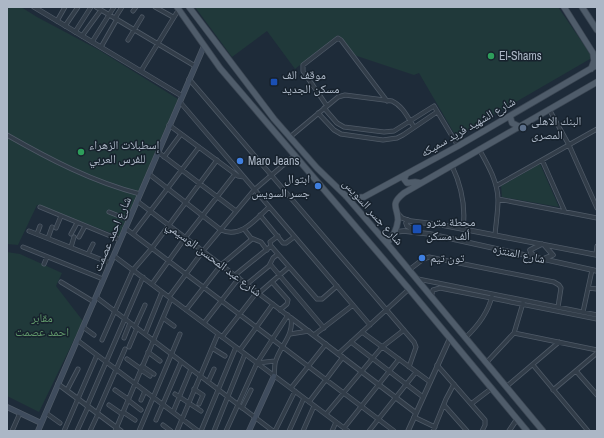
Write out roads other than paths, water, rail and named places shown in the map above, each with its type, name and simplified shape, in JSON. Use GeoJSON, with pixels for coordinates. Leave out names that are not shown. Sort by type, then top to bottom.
{"type":"FeatureCollection","features":[{"type":"Feature","properties":{"kind":"main road","name":"شارع جسر السويس"},"geometry":{"type":"LineString","coordinates":[[189,7],[240,76],[290,137],[346,196],[387,243],[543,431]]}},
{"type":"Feature","properties":{"kind":"main road"},"geometry":{"type":"LineString","coordinates":[[564,7],[595,54],[591,69]]}},
{"type":"Feature","properties":{"kind":"main road"},"geometry":{"type":"LineString","coordinates":[[582,7],[595,22],[597,30]]}},
{"type":"Feature","properties":{"kind":"main road","name":"شارع جسر السويس"},"geometry":{"type":"LineString","coordinates":[[178,8],[220,68],[409,289],[527,431]]}},
{"type":"Feature","properties":{"kind":"main road","name":"شارع احمد عصمت"},"geometry":{"type":"LineString","coordinates":[[41,428],[58,384],[204,46]]}},
{"type":"Feature","properties":{"kind":"main road","name":"شارع الشهيد فريد سميكه"},"geometry":{"type":"LineString","coordinates":[[346,196],[354,198],[362,197],[406,175],[499,123],[597,65]]}},
{"type":"Feature","properties":{"kind":"main road","name":"شارع الشهيد فريد سميكه"},"geometry":{"type":"LineString","coordinates":[[387,243],[394,232],[398,219],[395,206],[399,198],[406,192],[518,126],[597,82]]}},
{"type":"Feature","properties":{"kind":"main road"},"geometry":{"type":"LineString","coordinates":[[510,116],[512,123],[518,126]]}},
{"type":"Feature","properties":{"kind":"main road"},"geometry":{"type":"LineString","coordinates":[[499,123],[505,126],[507,133]]}},
{"type":"Feature","properties":{"kind":"main road"},"geometry":{"type":"LineString","coordinates":[[406,175],[404,179],[406,182],[421,183]]}},
{"type":"Feature","properties":{"kind":"main road"},"geometry":{"type":"LineString","coordinates":[[250,430],[274,376]]}},
{"type":"Feature","properties":{"kind":"main road"},"geometry":{"type":"LineString","coordinates":[[7,407],[20,413],[41,428]]}},
{"type":"Feature","properties":{"kind":"street"},"geometry":{"type":"LineString","coordinates":[[34,7],[182,96]]}},
{"type":"Feature","properties":{"kind":"street"},"geometry":{"type":"LineString","coordinates":[[57,21],[65,7]]}},
{"type":"Feature","properties":{"kind":"street"},"geometry":{"type":"LineString","coordinates":[[65,26],[78,7]]}},
{"type":"Feature","properties":{"kind":"street"},"geometry":{"type":"LineString","coordinates":[[75,32],[90,7]]}},
{"type":"Feature","properties":{"kind":"street"},"geometry":{"type":"LineString","coordinates":[[92,42],[114,7]]}},
{"type":"Feature","properties":{"kind":"street"},"geometry":{"type":"LineString","coordinates":[[101,47],[122,7]]}},
{"type":"Feature","properties":{"kind":"street"},"geometry":{"type":"LineString","coordinates":[[133,11],[136,7]]}},
{"type":"Feature","properties":{"kind":"street"},"geometry":{"type":"LineString","coordinates":[[156,7],[173,18]]}},
{"type":"Feature","properties":{"kind":"street"},"geometry":{"type":"LineString","coordinates":[[82,36],[99,8],[195,66]]}},
{"type":"Feature","properties":{"kind":"street"},"geometry":{"type":"LineString","coordinates":[[141,71],[178,8]]}},
{"type":"Feature","properties":{"kind":"street"},"geometry":{"type":"LineString","coordinates":[[128,40],[142,17]]}},
{"type":"Feature","properties":{"kind":"street"},"geometry":{"type":"LineString","coordinates":[[387,100],[338,38],[303,65],[302,71],[337,123],[348,127],[389,132],[394,131],[434,106],[458,146]]}},
{"type":"Feature","properties":{"kind":"street"},"geometry":{"type":"LineString","coordinates":[[190,79],[387,309],[416,345],[409,367]]}},
{"type":"Feature","properties":{"kind":"street"},"geometry":{"type":"LineString","coordinates":[[290,137],[338,97],[345,96],[387,100],[397,103],[401,106],[414,127]]}},
{"type":"Feature","properties":{"kind":"street"},"geometry":{"type":"LineString","coordinates":[[180,102],[370,325]]}},
{"type":"Feature","properties":{"kind":"street"},"geometry":{"type":"LineString","coordinates":[[549,109],[569,145],[597,208]]}},
{"type":"Feature","properties":{"kind":"street"},"geometry":{"type":"LineString","coordinates":[[318,113],[337,132],[346,135],[390,140],[403,135],[438,112]]}},
{"type":"Feature","properties":{"kind":"street"},"geometry":{"type":"LineString","coordinates":[[170,125],[235,174],[244,178]]}},
{"type":"Feature","properties":{"kind":"street"},"geometry":{"type":"LineString","coordinates":[[496,186],[597,130]]}},
{"type":"Feature","properties":{"kind":"street"},"geometry":{"type":"LineString","coordinates":[[164,157],[182,134]]}},
{"type":"Feature","properties":{"kind":"street"},"geometry":{"type":"LineString","coordinates":[[7,135],[51,160],[116,187],[140,194]]}},
{"type":"Feature","properties":{"kind":"street"},"geometry":{"type":"LineString","coordinates":[[134,234],[199,147]]}},
{"type":"Feature","properties":{"kind":"street"},"geometry":{"type":"LineString","coordinates":[[479,149],[490,168],[496,186],[498,199],[495,235]]}},
{"type":"Feature","properties":{"kind":"street"},"geometry":{"type":"LineString","coordinates":[[158,152],[236,211]]}},
{"type":"Feature","properties":{"kind":"street"},"geometry":{"type":"LineString","coordinates":[[115,429],[154,340],[170,298],[203,251],[254,190],[295,155]]}},
{"type":"Feature","properties":{"kind":"street"},"geometry":{"type":"LineString","coordinates":[[102,340],[133,270],[152,248],[217,160]]}},
{"type":"Feature","properties":{"kind":"street"},"geometry":{"type":"LineString","coordinates":[[542,160],[565,212]]}},
{"type":"Feature","properties":{"kind":"street"},"geometry":{"type":"LineString","coordinates":[[452,166],[462,190],[464,203],[463,229]]}},
{"type":"Feature","properties":{"kind":"street"},"geometry":{"type":"LineString","coordinates":[[149,174],[221,230],[231,233],[244,229],[270,207]]}},
{"type":"Feature","properties":{"kind":"street"},"geometry":{"type":"LineString","coordinates":[[152,284],[185,238],[235,174]]}},
{"type":"Feature","properties":{"kind":"street"},"geometry":{"type":"LineString","coordinates":[[498,199],[597,218]]}},
{"type":"Feature","properties":{"kind":"street","name":"شارع عبد المحسن الوسيمي"},"geometry":{"type":"LineString","coordinates":[[137,201],[396,397],[415,415]]}},
{"type":"Feature","properties":{"kind":"street"},"geometry":{"type":"LineString","coordinates":[[40,207],[120,240]]}},
{"type":"Feature","properties":{"kind":"street"},"geometry":{"type":"LineString","coordinates":[[109,212],[129,220]]}},
{"type":"Feature","properties":{"kind":"street","name":"شارع المنتزه"},"geometry":{"type":"LineString","coordinates":[[397,213],[402,218],[408,220],[544,244],[596,255]]}},
{"type":"Feature","properties":{"kind":"street"},"geometry":{"type":"LineString","coordinates":[[260,215],[285,244],[294,237]]}},
{"type":"Feature","properties":{"kind":"street"},"geometry":{"type":"LineString","coordinates":[[48,238],[61,216]]}},
{"type":"Feature","properties":{"kind":"street"},"geometry":{"type":"LineString","coordinates":[[408,220],[406,224],[408,227],[421,233]]}},
{"type":"Feature","properties":{"kind":"street"},"geometry":{"type":"LineString","coordinates":[[71,247],[77,223]]}},
{"type":"Feature","properties":{"kind":"street"},"geometry":{"type":"LineString","coordinates":[[37,234],[40,226]]}},
{"type":"Feature","properties":{"kind":"street"},"geometry":{"type":"LineString","coordinates":[[79,237],[85,226]]}},
{"type":"Feature","properties":{"kind":"street"},"geometry":{"type":"LineString","coordinates":[[125,228],[394,431]]}},
{"type":"Feature","properties":{"kind":"street"},"geometry":{"type":"LineString","coordinates":[[244,229],[252,239],[260,242],[267,250]]}},
{"type":"Feature","properties":{"kind":"street"},"geometry":{"type":"LineString","coordinates":[[29,231],[110,263]]}},
{"type":"Feature","properties":{"kind":"street","name":"شارع المنتزه"},"geometry":{"type":"LineString","coordinates":[[394,232],[421,233],[597,270]]}},
{"type":"Feature","properties":{"kind":"street"},"geometry":{"type":"LineString","coordinates":[[235,275],[267,250],[271,246],[270,242],[278,236]]}},
{"type":"Feature","properties":{"kind":"street"},"geometry":{"type":"LineString","coordinates":[[186,310],[222,265],[252,239]]}},
{"type":"Feature","properties":{"kind":"street"},"geometry":{"type":"LineString","coordinates":[[88,254],[92,244]]}},
{"type":"Feature","properties":{"kind":"street"},"geometry":{"type":"LineString","coordinates":[[544,244],[553,254],[541,259],[530,250],[544,244]]}},
{"type":"Feature","properties":{"kind":"street"},"geometry":{"type":"LineString","coordinates":[[271,246],[318,300],[322,299],[337,286]]}},
{"type":"Feature","properties":{"kind":"street"},"geometry":{"type":"LineString","coordinates":[[596,255],[597,246]]}},
{"type":"Feature","properties":{"kind":"street"},"geometry":{"type":"LineString","coordinates":[[23,248],[103,279]]}},
{"type":"Feature","properties":{"kind":"street"},"geometry":{"type":"LineString","coordinates":[[247,284],[270,264],[272,258],[278,254]]}},
{"type":"Feature","properties":{"kind":"street"},"geometry":{"type":"LineString","coordinates":[[114,256],[348,431]]}},
{"type":"Feature","properties":{"kind":"street"},"geometry":{"type":"LineString","coordinates":[[44,264],[47,257]]}},
{"type":"Feature","properties":{"kind":"street"},"geometry":{"type":"LineString","coordinates":[[409,270],[422,260],[429,257],[554,282],[561,288],[558,307]]}},
{"type":"Feature","properties":{"kind":"street"},"geometry":{"type":"LineString","coordinates":[[270,264],[324,328]]}},
{"type":"Feature","properties":{"kind":"street"},"geometry":{"type":"LineString","coordinates":[[222,337],[258,292],[289,267]]}},
{"type":"Feature","properties":{"kind":"street"},"geometry":{"type":"LineString","coordinates":[[583,312],[592,270]]}},
{"type":"Feature","properties":{"kind":"street"},"geometry":{"type":"LineString","coordinates":[[77,431],[143,278]]}},
{"type":"Feature","properties":{"kind":"street"},"geometry":{"type":"LineString","coordinates":[[204,323],[239,278]]}},
{"type":"Feature","properties":{"kind":"street"},"geometry":{"type":"LineString","coordinates":[[416,279],[523,304],[597,319]]}},
{"type":"Feature","properties":{"kind":"street"},"geometry":{"type":"LineString","coordinates":[[60,282],[95,299],[115,311],[274,431],[293,390],[308,366],[326,344]]}},
{"type":"Feature","properties":{"kind":"street"},"geometry":{"type":"LineString","coordinates":[[272,282],[288,300],[287,304],[280,310]]}},
{"type":"Feature","properties":{"kind":"street"},"geometry":{"type":"LineString","coordinates":[[437,283],[436,286],[438,288]]}},
{"type":"Feature","properties":{"kind":"street"},"geometry":{"type":"LineString","coordinates":[[431,297],[433,290],[438,288],[558,307],[597,315]]}},
{"type":"Feature","properties":{"kind":"street"},"geometry":{"type":"LineString","coordinates":[[588,288],[597,290]]}},
{"type":"Feature","properties":{"kind":"street"},"geometry":{"type":"LineString","coordinates":[[338,354],[409,289]]}},
{"type":"Feature","properties":{"kind":"street"},"geometry":{"type":"LineString","coordinates":[[145,334],[162,292]]}},
{"type":"Feature","properties":{"kind":"street"},"geometry":{"type":"LineString","coordinates":[[466,338],[482,320],[492,296]]}},
{"type":"Feature","properties":{"kind":"street"},"geometry":{"type":"LineString","coordinates":[[240,350],[273,304]]}},
{"type":"Feature","properties":{"kind":"street"},"geometry":{"type":"LineString","coordinates":[[486,363],[514,333],[523,304]]}},
{"type":"Feature","properties":{"kind":"street"},"geometry":{"type":"LineString","coordinates":[[90,431],[116,369],[146,305]]}},
{"type":"Feature","properties":{"kind":"street"},"geometry":{"type":"LineString","coordinates":[[314,335],[353,305]]}},
{"type":"Feature","properties":{"kind":"street"},"geometry":{"type":"LineString","coordinates":[[274,376],[275,361],[292,329],[290,317]]}},
{"type":"Feature","properties":{"kind":"street"},"geometry":{"type":"LineString","coordinates":[[226,431],[257,363],[272,339],[290,317]]}},
{"type":"Feature","properties":{"kind":"street"},"geometry":{"type":"LineString","coordinates":[[163,318],[174,326]]}},
{"type":"Feature","properties":{"kind":"street"},"geometry":{"type":"LineString","coordinates":[[124,338],[130,323]]}},
{"type":"Feature","properties":{"kind":"street"},"geometry":{"type":"LineString","coordinates":[[83,327],[94,335]]}},
{"type":"Feature","properties":{"kind":"street"},"geometry":{"type":"LineString","coordinates":[[326,414],[382,347],[404,330]]}},
{"type":"Feature","properties":{"kind":"street"},"geometry":{"type":"LineString","coordinates":[[290,334],[309,331]]}},
{"type":"Feature","properties":{"kind":"street"},"geometry":{"type":"LineString","coordinates":[[362,332],[430,382]]}},
{"type":"Feature","properties":{"kind":"street"},"geometry":{"type":"LineString","coordinates":[[514,333],[597,350]]}},
{"type":"Feature","properties":{"kind":"street"},"geometry":{"type":"LineString","coordinates":[[144,431],[139,429],[180,334]]}},
{"type":"Feature","properties":{"kind":"street"},"geometry":{"type":"LineString","coordinates":[[177,431],[218,334]]}},
{"type":"Feature","properties":{"kind":"street"},"geometry":{"type":"LineString","coordinates":[[408,431],[450,338]]}},
{"type":"Feature","properties":{"kind":"street"},"geometry":{"type":"LineString","coordinates":[[77,340],[199,431],[236,347]]}},
{"type":"Feature","properties":{"kind":"street"},"geometry":{"type":"LineString","coordinates":[[351,342],[423,397]]}},
{"type":"Feature","properties":{"kind":"street"},"geometry":{"type":"LineString","coordinates":[[506,387],[559,342]]}},
{"type":"Feature","properties":{"kind":"street"},"geometry":{"type":"LineString","coordinates":[[212,348],[225,356]]}},
{"type":"Feature","properties":{"kind":"street"},"geometry":{"type":"LineString","coordinates":[[148,352],[160,361]]}},
{"type":"Feature","properties":{"kind":"street"},"geometry":{"type":"LineString","coordinates":[[553,390],[597,353]]}},
{"type":"Feature","properties":{"kind":"street"},"geometry":{"type":"LineString","coordinates":[[214,431],[246,354]]}},
{"type":"Feature","properties":{"kind":"street"},"geometry":{"type":"LineString","coordinates":[[64,431],[97,355]]}},
{"type":"Feature","properties":{"kind":"street"},"geometry":{"type":"LineString","coordinates":[[309,402],[343,357]]}},
{"type":"Feature","properties":{"kind":"street"},"geometry":{"type":"LineString","coordinates":[[127,359],[152,375]]}},
{"type":"Feature","properties":{"kind":"street"},"geometry":{"type":"LineString","coordinates":[[344,428],[399,359]]}},
{"type":"Feature","properties":{"kind":"street"},"geometry":{"type":"LineString","coordinates":[[257,363],[275,361]]}},
{"type":"Feature","properties":{"kind":"street"},"geometry":{"type":"LineString","coordinates":[[156,420],[181,362]]}},
{"type":"Feature","properties":{"kind":"street"},"geometry":{"type":"LineString","coordinates":[[437,365],[485,420],[482,431]]}},
{"type":"Feature","properties":{"kind":"street"},"geometry":{"type":"LineString","coordinates":[[533,365],[588,431]]}},
{"type":"Feature","properties":{"kind":"street"},"geometry":{"type":"LineString","coordinates":[[208,382],[214,368]]}},
{"type":"Feature","properties":{"kind":"street"},"geometry":{"type":"LineString","coordinates":[[67,390],[78,369]]}},
{"type":"Feature","properties":{"kind":"street"},"geometry":{"type":"LineString","coordinates":[[173,412],[191,369]]}},
{"type":"Feature","properties":{"kind":"street"},"geometry":{"type":"LineString","coordinates":[[576,371],[597,395]]}},
{"type":"Feature","properties":{"kind":"street"},"geometry":{"type":"LineString","coordinates":[[369,431],[416,372]]}},
{"type":"Feature","properties":{"kind":"street"},"geometry":{"type":"LineString","coordinates":[[58,384],[78,398],[115,429],[121,431]]}},
{"type":"Feature","properties":{"kind":"street"},"geometry":{"type":"LineString","coordinates":[[433,431],[454,384]]}},
{"type":"Feature","properties":{"kind":"street"},"geometry":{"type":"LineString","coordinates":[[472,404],[492,388]]}},
{"type":"Feature","properties":{"kind":"street"},"geometry":{"type":"LineString","coordinates":[[194,389],[203,396],[199,404]]}},
{"type":"Feature","properties":{"kind":"street"},"geometry":{"type":"LineString","coordinates":[[115,390],[141,410]]}},
{"type":"Feature","properties":{"kind":"street"},"geometry":{"type":"LineString","coordinates":[[242,408],[251,390]]}},
{"type":"Feature","properties":{"kind":"street"},"geometry":{"type":"LineString","coordinates":[[141,400],[146,391]]}},
{"type":"Feature","properties":{"kind":"street"},"geometry":{"type":"LineString","coordinates":[[175,394],[201,411]]}},
{"type":"Feature","properties":{"kind":"street"},"geometry":{"type":"LineString","coordinates":[[289,431],[304,398]]}},
{"type":"Feature","properties":{"kind":"street"},"geometry":{"type":"LineString","coordinates":[[109,405],[135,420]]}},
{"type":"Feature","properties":{"kind":"street"},"geometry":{"type":"LineString","coordinates":[[444,405],[467,431]]}},
{"type":"Feature","properties":{"kind":"street"},"geometry":{"type":"LineString","coordinates":[[302,431],[314,406]]}},
{"type":"Feature","properties":{"kind":"street"},"geometry":{"type":"LineString","coordinates":[[12,431],[20,413]]}},
{"type":"Feature","properties":{"kind":"street"},"geometry":{"type":"LineString","coordinates":[[46,414],[60,423]]}},
{"type":"Feature","properties":{"kind":"street"},"geometry":{"type":"LineString","coordinates":[[415,415],[435,427]]}},
{"type":"Feature","properties":{"kind":"street"},"geometry":{"type":"LineString","coordinates":[[509,431],[517,419]]}},
{"type":"Feature","properties":{"kind":"street"},"geometry":{"type":"LineString","coordinates":[[332,431],[336,422]]}},
{"type":"Feature","properties":{"kind":"street"},"geometry":{"type":"LineString","coordinates":[[163,425],[171,431]]}},
{"type":"Feature","properties":{"kind":"place","name":"El-Shams"},"geometry":{"type":"Point","coordinates":[491,56]}},
{"type":"Feature","properties":{"kind":"place","name":"موقف الف مسكن الجديد"},"geometry":{"type":"Point","coordinates":[274,82]}},
{"type":"Feature","properties":{"kind":"place","name":"البنك الاهلى المصرى"},"geometry":{"type":"Point","coordinates":[523,128]}},
{"type":"Feature","properties":{"kind":"place","name":"إسطبلات الزهراء للفرس العربي"},"geometry":{"type":"Point","coordinates":[81,152]}},
{"type":"Feature","properties":{"kind":"place","name":"Maro Jeans"},"geometry":{"type":"Point","coordinates":[240,161]}},
{"type":"Feature","properties":{"kind":"place","name":"ابتوال جسر السويس"},"geometry":{"type":"Point","coordinates":[318,186]}},
{"type":"Feature","properties":{"kind":"place","name":"محطة مترو ألف مسكن"},"geometry":{"type":"Point","coordinates":[417,229]}},
{"type":"Feature","properties":{"kind":"place","name":"تون تيم"},"geometry":{"type":"Point","coordinates":[422,258]}},
{"type":"Feature","properties":{"kind":"park label","name":"مقابر احمد عصمت"},"geometry":{"type":"Point","coordinates":[42,325]}}]}
